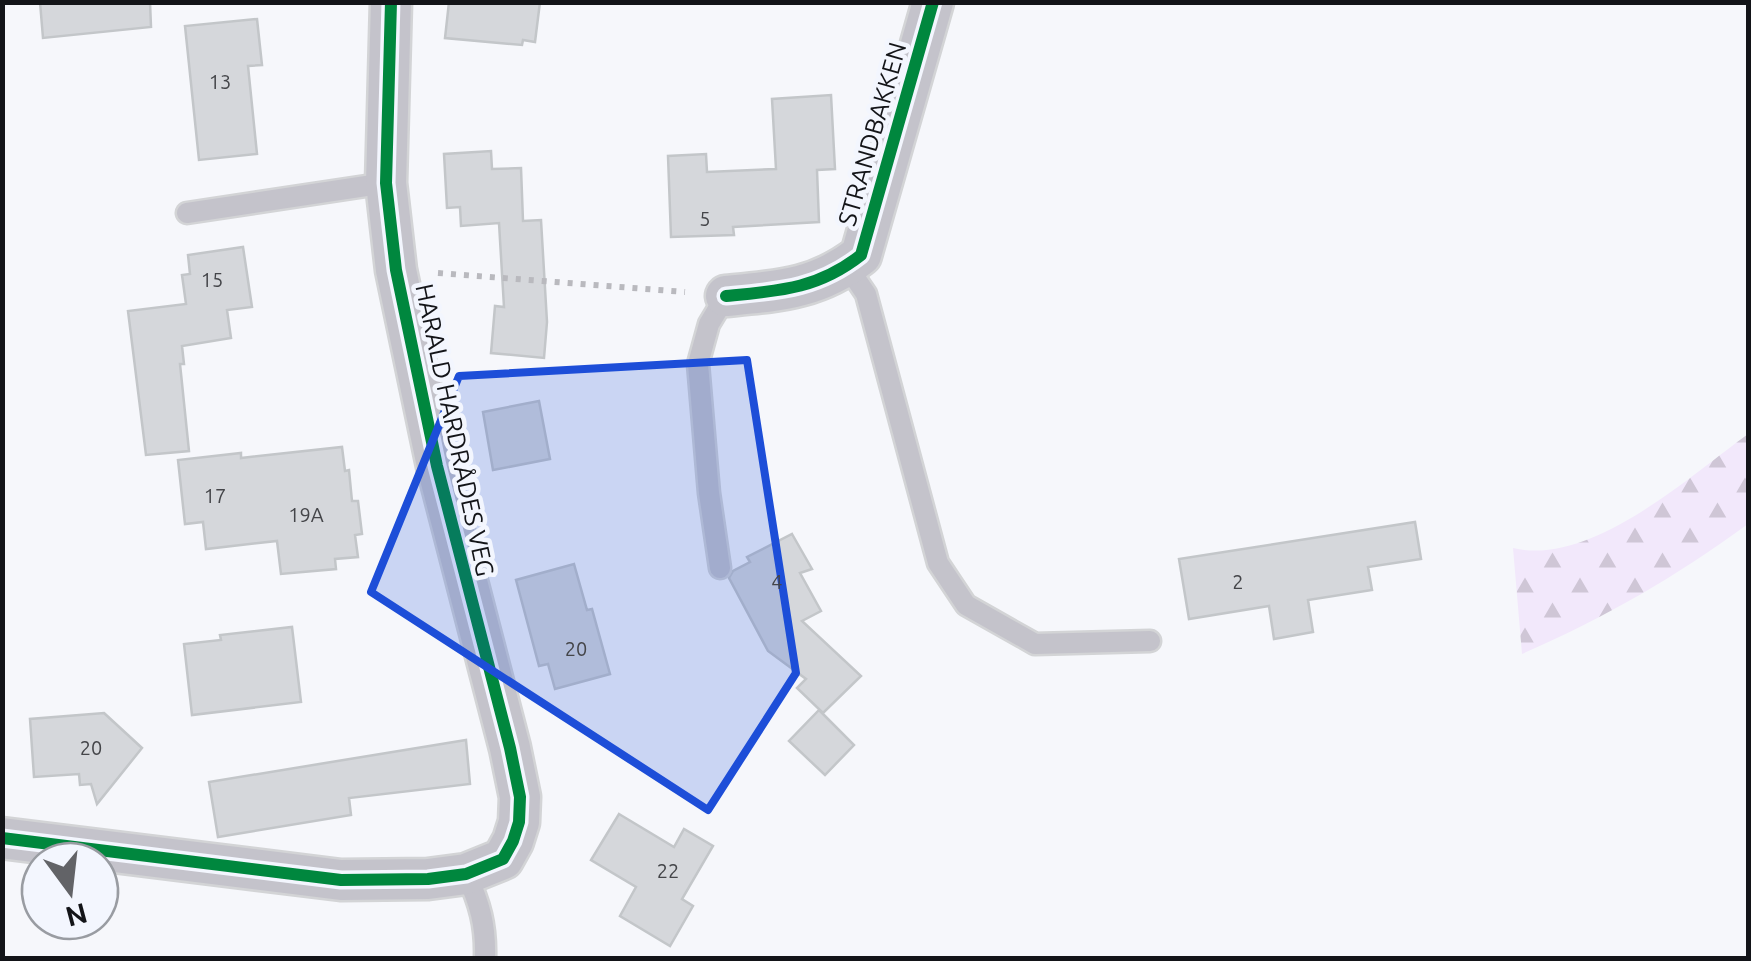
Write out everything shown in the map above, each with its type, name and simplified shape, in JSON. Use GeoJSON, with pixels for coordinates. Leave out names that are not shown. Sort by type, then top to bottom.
{"type":"FeatureCollection","features":[{"type":"Feature","properties":{"kind":"street","name":"HARALD HARDRÅDES VEG"},"geometry":{"type":"LineString","coordinates":[[391,2],[386,183],[396,270],[437,466],[520,797],[519,822],[503,858],[466,874]]}},
{"type":"Feature","properties":{"kind":"street","name":"STRANDBAKKEN"},"geometry":{"type":"LineString","coordinates":[[847,266],[861,255],[933,2]]}},
{"type":"Feature","properties":{"kind":"street"},"geometry":{"type":"LineString","coordinates":[[726,296],[794,290],[847,266]]}},
{"type":"Feature","properties":{"kind":"street"},"geometry":{"type":"LineString","coordinates":[[2,838],[341,880],[428,879],[466,874]]}},
{"type":"Feature","properties":{"kind":"lane"},"geometry":{"type":"LineString","coordinates":[[187,213],[386,183]]}},
{"type":"Feature","properties":{"kind":"lane"},"geometry":{"type":"LineString","coordinates":[[847,266],[866,294],[938,564],[966,604],[1034,644],[1150,641]]}},
{"type":"Feature","properties":{"kind":"lane"},"geometry":{"type":"LineString","coordinates":[[720,568],[698,364],[709,324],[726,296]]}},
{"type":"Feature","properties":{"kind":"lane"},"geometry":{"type":"LineString","coordinates":[[466,874],[486,929],[485,958]]}},
{"type":"Feature","properties":{"kind":"path"},"geometry":{"type":"LineString","coordinates":[[396,270],[726,296]]}},
{"type":"Feature","properties":{"kind":"highlighted area"},"geometry":{"type":"Polygon","coordinates":[[[747,360],[796,673],[708,810],[371,592],[459,376],[747,360]]]}},
{"type":"Feature","properties":{"kind":"green space"},"geometry":{"type":"Polygon","coordinates":[[[1748,434],[1748,524],[1639,595],[1522,654],[1513,548],[1543,550],[1606,532],[1668,494],[1748,434]]]}},
{"type":"Feature","properties":{"kind":"building"},"geometry":{"type":"Polygon","coordinates":[[[40,2],[150,2],[151,27],[43,38],[40,2]]]}},
{"type":"Feature","properties":{"kind":"building"},"geometry":{"type":"Polygon","coordinates":[[[449,2],[540,2],[535,42],[523,40],[522,45],[445,38],[449,2]]]}},
{"type":"Feature","properties":{"kind":"building"},"geometry":{"type":"Polygon","coordinates":[[[257,19],[262,65],[248,66],[257,154],[199,160],[185,26],[257,19]]]}},
{"type":"Feature","properties":{"kind":"building"},"geometry":{"type":"Polygon","coordinates":[[[831,95],[835,169],[817,170],[819,222],[733,227],[734,235],[671,237],[668,156],[706,154],[707,172],[776,169],[772,99],[831,95]]]}},
{"type":"Feature","properties":{"kind":"building"},"geometry":{"type":"Polygon","coordinates":[[[491,151],[492,169],[521,168],[523,221],[541,220],[547,322],[544,358],[491,353],[495,306],[504,307],[499,223],[461,226],[460,207],[447,208],[444,154],[491,151]]]}},
{"type":"Feature","properties":{"kind":"building"},"geometry":{"type":"Polygon","coordinates":[[[243,247],[252,307],[227,310],[231,338],[182,346],[184,364],[180,364],[189,451],[146,455],[128,311],[186,304],[182,275],[190,274],[188,255],[243,247]]]}},
{"type":"Feature","properties":{"kind":"building"},"geometry":{"type":"Polygon","coordinates":[[[539,401],[550,459],[493,470],[483,412],[539,401]]]}},
{"type":"Feature","properties":{"kind":"building"},"geometry":{"type":"Polygon","coordinates":[[[342,447],[352,501],[358,501],[362,534],[355,535],[358,557],[335,559],[336,569],[281,574],[277,541],[206,549],[203,522],[185,524],[178,460],[342,447]]]}},
{"type":"Feature","properties":{"kind":"building"},"geometry":{"type":"Polygon","coordinates":[[[1415,522],[1421,559],[1368,567],[1372,590],[1308,600],[1313,632],[1274,639],[1269,606],[1189,619],[1179,559],[1415,522]]]}},
{"type":"Feature","properties":{"kind":"building"},"geometry":{"type":"Polygon","coordinates":[[[792,534],[812,569],[800,573],[821,611],[802,621],[861,676],[823,713],[797,688],[806,679],[768,651],[729,578],[733,571],[750,562],[747,557],[792,534]]]}},
{"type":"Feature","properties":{"kind":"building"},"geometry":{"type":"Polygon","coordinates":[[[574,564],[587,610],[592,609],[610,674],[555,689],[548,664],[539,666],[516,580],[574,564]]]}},
{"type":"Feature","properties":{"kind":"building"},"geometry":{"type":"Polygon","coordinates":[[[292,627],[301,702],[192,715],[184,644],[221,640],[220,635],[292,627]]]}},
{"type":"Feature","properties":{"kind":"building"},"geometry":{"type":"Polygon","coordinates":[[[819,710],[854,745],[825,775],[789,741],[819,710]]]}},
{"type":"Feature","properties":{"kind":"building"},"geometry":{"type":"Polygon","coordinates":[[[104,713],[142,748],[97,804],[91,784],[80,785],[79,774],[34,777],[30,719],[104,713]]]}},
{"type":"Feature","properties":{"kind":"building"},"geometry":{"type":"Polygon","coordinates":[[[466,740],[470,784],[349,798],[351,815],[218,837],[209,782],[466,740]]]}},
{"type":"Feature","properties":{"kind":"building"},"geometry":{"type":"Polygon","coordinates":[[[619,814],[674,847],[684,829],[713,846],[682,899],[693,906],[670,946],[620,916],[636,887],[591,860],[619,814]]]}},
{"type":"Feature","properties":{"kind":"cycle path"},"geometry":{"type":"LineString","coordinates":[[2,838],[341,880],[428,879],[466,874],[503,859],[513,841],[520,797],[510,748],[437,466],[396,270],[386,183],[391,2]]}},
{"type":"Feature","properties":{"kind":"cycle path"},"geometry":{"type":"LineString","coordinates":[[726,296],[813,282],[861,255],[933,2]]}}]}
